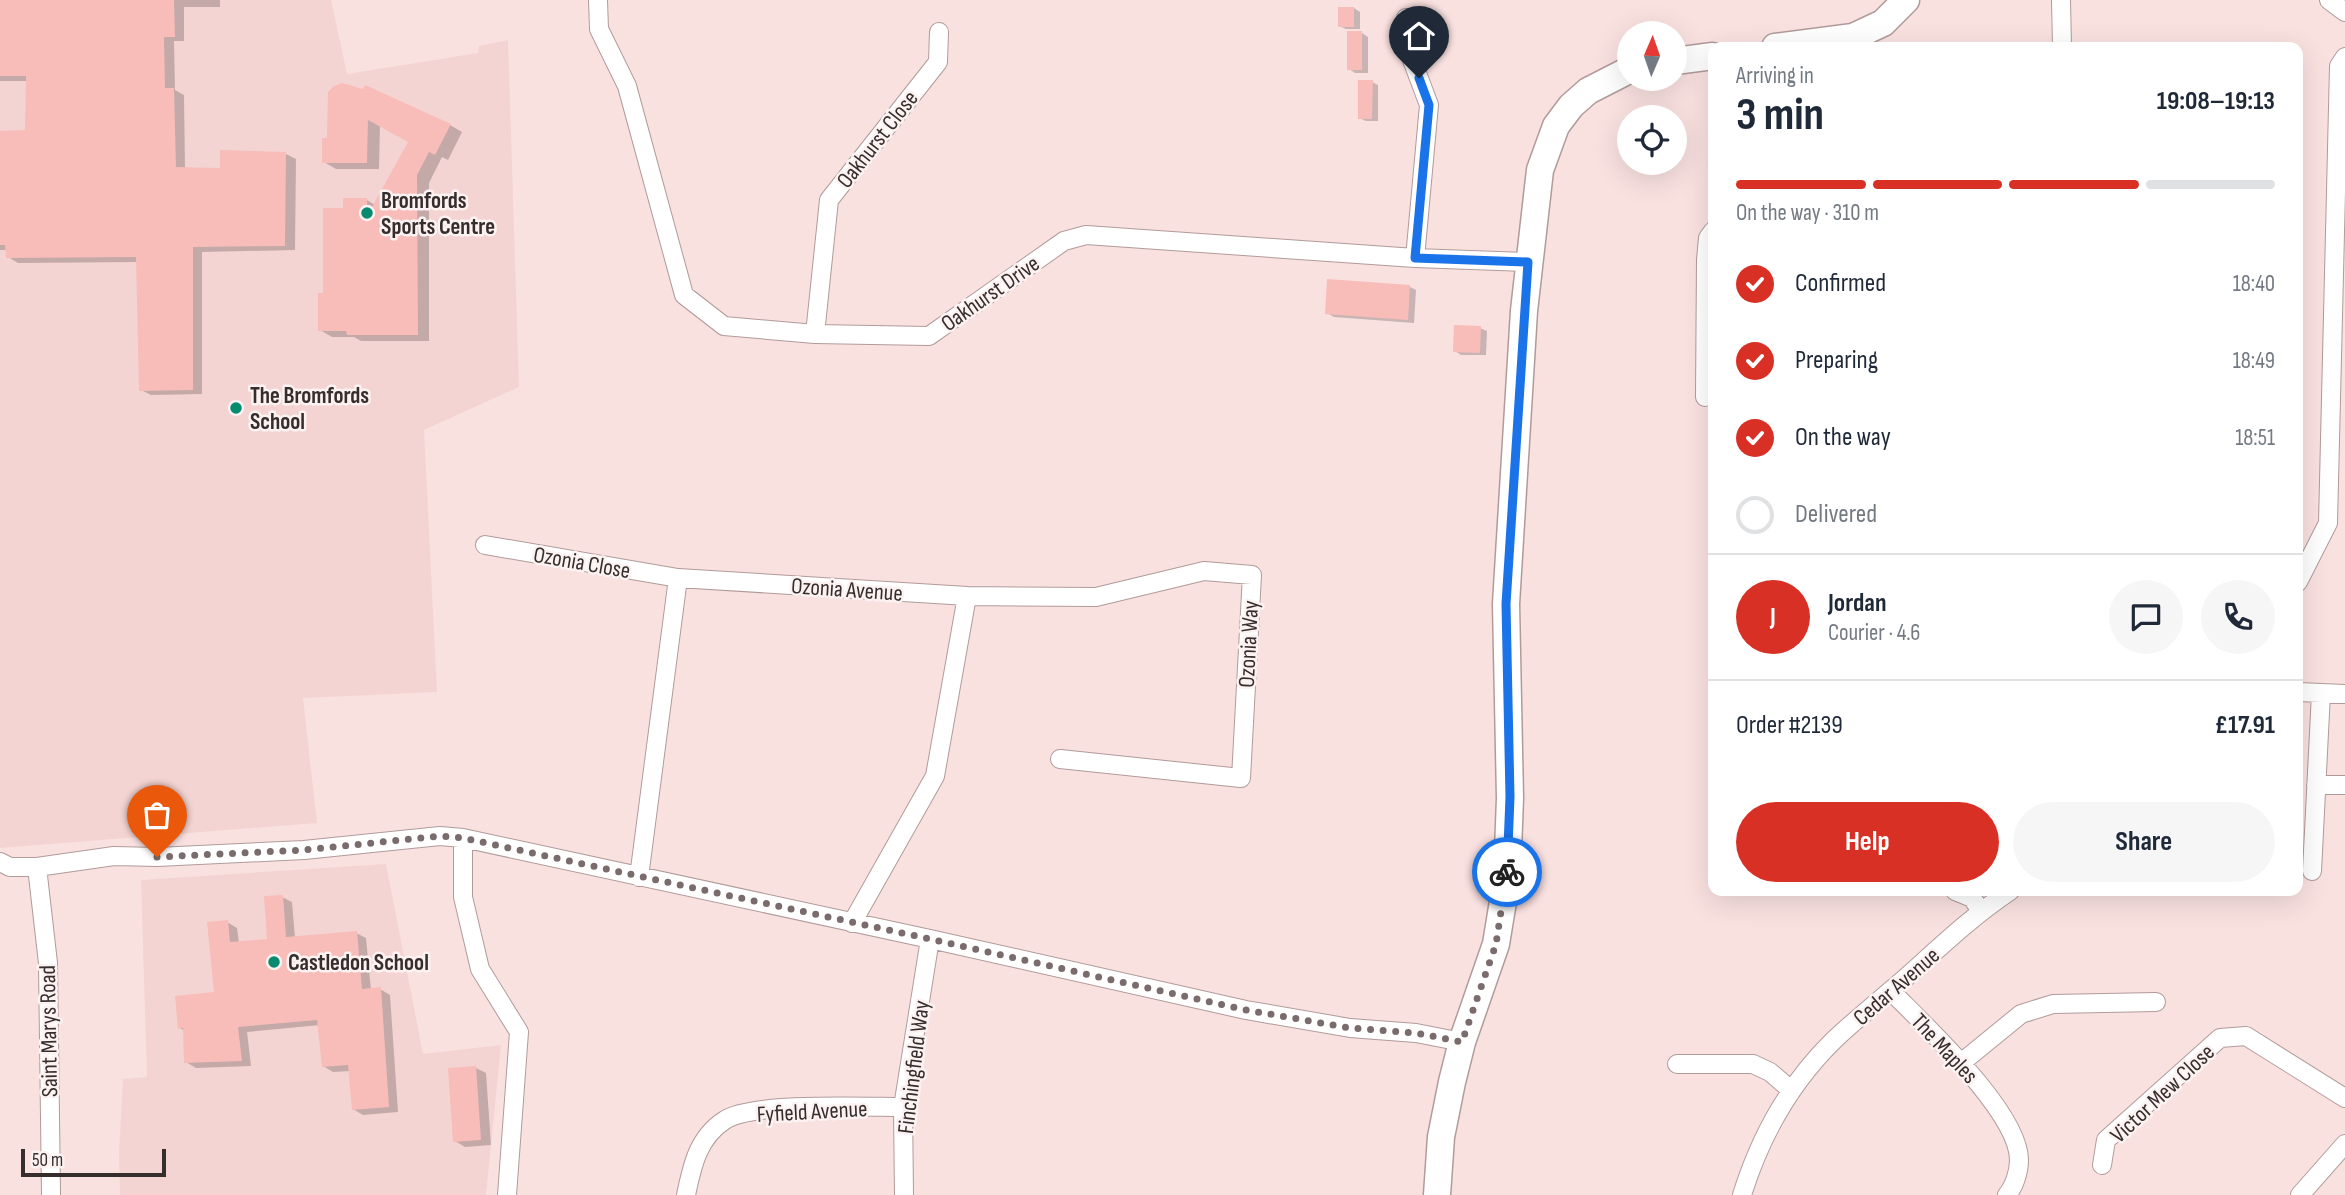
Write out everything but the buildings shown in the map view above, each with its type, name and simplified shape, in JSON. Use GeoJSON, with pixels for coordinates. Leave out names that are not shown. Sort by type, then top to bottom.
{"type":"FeatureCollection","features":[{"type":"Feature","properties":{"kind":"street","name":"Oakhurst Drive"},"geometry":{"type":"LineString","coordinates":[[598,0],[599,29],[627,86],[684,295],[724,327],[815,334],[929,336],[1064,242],[1086,235],[1415,258],[1528,262]]}},
{"type":"Feature","properties":{"kind":"street"},"geometry":{"type":"LineString","coordinates":[[1853,42],[1883,23],[1906,0]]}},
{"type":"Feature","properties":{"kind":"street"},"geometry":{"type":"LineString","coordinates":[[2062,0],[2062,42]]}},
{"type":"Feature","properties":{"kind":"street"},"geometry":{"type":"LineString","coordinates":[[2329,0],[2345,12]]}},
{"type":"Feature","properties":{"kind":"street"},"geometry":{"type":"LineString","coordinates":[[1406,18],[1409,52],[1429,105],[1415,258]]}},
{"type":"Feature","properties":{"kind":"street","name":"Oakhurst Close"},"geometry":{"type":"LineString","coordinates":[[815,334],[830,200],[938,62],[939,32]]}},
{"type":"Feature","properties":{"kind":"street"},"geometry":{"type":"LineString","coordinates":[[1687,59],[1708,57]]}},
{"type":"Feature","properties":{"kind":"street"},"geometry":{"type":"LineString","coordinates":[[2303,574],[2336,523],[2339,66],[2345,57]]}},
{"type":"Feature","properties":{"kind":"street"},"geometry":{"type":"LineString","coordinates":[[1437,1195],[1441,1137],[1462,1042],[1496,944],[1507,877],[1510,797],[1506,604],[1528,262],[1539,170],[1556,125],[1571,106],[1588,91],[1617,76]]}},
{"type":"Feature","properties":{"kind":"street"},"geometry":{"type":"LineString","coordinates":[[1705,397],[1708,238]]}},
{"type":"Feature","properties":{"kind":"street","name":"Ozonia Close"},"geometry":{"type":"LineString","coordinates":[[485,545],[678,578]]}},
{"type":"Feature","properties":{"kind":"street","name":"Ozonia Way"},"geometry":{"type":"LineString","coordinates":[[967,596],[1096,597],[1204,571],[1252,575],[1241,778],[1060,759]]}},
{"type":"Feature","properties":{"kind":"street"},"geometry":{"type":"LineString","coordinates":[[639,877],[678,578]]}},
{"type":"Feature","properties":{"kind":"street","name":"Ozonia Avenue"},"geometry":{"type":"LineString","coordinates":[[678,578],[967,596]]}},
{"type":"Feature","properties":{"kind":"street"},"geometry":{"type":"LineString","coordinates":[[852,923],[934,776],[967,596]]}},
{"type":"Feature","properties":{"kind":"street"},"geometry":{"type":"LineString","coordinates":[[2303,692],[2345,694]]}},
{"type":"Feature","properties":{"kind":"street"},"geometry":{"type":"LineString","coordinates":[[2312,871],[2320,693]]}},
{"type":"Feature","properties":{"kind":"street"},"geometry":{"type":"LineString","coordinates":[[2316,785],[2345,786]]}},
{"type":"Feature","properties":{"kind":"street"},"geometry":{"type":"LineString","coordinates":[[0,862],[10,867],[37,867],[114,856],[157,857],[304,850],[440,836],[463,838],[1246,1010],[1350,1028],[1416,1033],[1462,1042]]}},
{"type":"Feature","properties":{"kind":"street"},"geometry":{"type":"LineString","coordinates":[[463,838],[463,897],[480,969],[519,1032],[507,1195]]}},
{"type":"Feature","properties":{"kind":"street","name":"Saint Marys Road"},"geometry":{"type":"LineString","coordinates":[[37,867],[48,963],[51,1195]]}},
{"type":"Feature","properties":{"kind":"street"},"geometry":{"type":"LineString","coordinates":[[1967,896],[1972,898],[1981,911]]}},
{"type":"Feature","properties":{"kind":"street","name":"Cedar Avenue"},"geometry":{"type":"LineString","coordinates":[[1742,1195],[1768,1128],[1791,1090],[1833,1041],[1981,911],[2003,896]]}},
{"type":"Feature","properties":{"kind":"street","name":"Finchingfield Way"},"geometry":{"type":"LineString","coordinates":[[904,1195],[903,1108],[930,939]]}},
{"type":"Feature","properties":{"kind":"street","name":"The Maples"},"geometry":{"type":"LineString","coordinates":[[1891,991],[1961,1063],[1997,1107],[2015,1141],[2019,1160],[2013,1187],[2007,1195]]}},
{"type":"Feature","properties":{"kind":"street"},"geometry":{"type":"LineString","coordinates":[[1961,1063],[2021,1014],[2053,1004],[2157,1002]]}},
{"type":"Feature","properties":{"kind":"street","name":"Victor Mew Close"},"geometry":{"type":"LineString","coordinates":[[2102,1165],[2106,1140],[2220,1038],[2246,1036],[2343,1091]]}},
{"type":"Feature","properties":{"kind":"street"},"geometry":{"type":"LineString","coordinates":[[1677,1064],[1753,1063],[1770,1072],[1791,1090]]}},
{"type":"Feature","properties":{"kind":"street","name":"Fyfield Avenue"},"geometry":{"type":"LineString","coordinates":[[686,1195],[695,1156],[704,1140],[726,1119],[757,1111],[780,1109],[903,1108]]}},
{"type":"Feature","properties":{"kind":"street"},"geometry":{"type":"LineString","coordinates":[[2300,1195],[2345,1144]]}},
{"type":"Feature","properties":{"kind":"shaded area","name":"The Bromfords School"},"geometry":{"type":"Polygon","coordinates":[[[0,0],[331,0],[347,74],[478,53],[479,46],[508,40],[519,387],[424,430],[437,692],[303,698],[317,823],[0,848],[0,0]]]}},
{"type":"Feature","properties":{"kind":"shaded area","name":"Castledon School"},"geometry":{"type":"Polygon","coordinates":[[[386,864],[423,1054],[501,1045],[486,1195],[120,1195],[123,1079],[147,1077],[141,880],[386,864]]]}},
{"type":"Feature","properties":{"kind":"way so far"},"geometry":{"type":"LineString","coordinates":[[157,857],[304,850],[440,836],[463,838],[1246,1010],[1350,1028],[1416,1033],[1462,1042],[1496,944],[1507,872]]}},
{"type":"Feature","properties":{"kind":"place","name":"Bromfords Sports Centre"},"geometry":{"type":"Point","coordinates":[367,213]}},
{"type":"Feature","properties":{"kind":"place","name":"The Bromfords School"},"geometry":{"type":"Point","coordinates":[236,408]}},
{"type":"Feature","properties":{"kind":"place","name":"Castledon School"},"geometry":{"type":"Point","coordinates":[274,962]}},
{"type":"Feature","properties":{"kind":"route"},"geometry":{"type":"LineString","coordinates":[[1419,78],[1429,105],[1415,258],[1528,262],[1506,604],[1510,797],[1507,872]]}}]}
